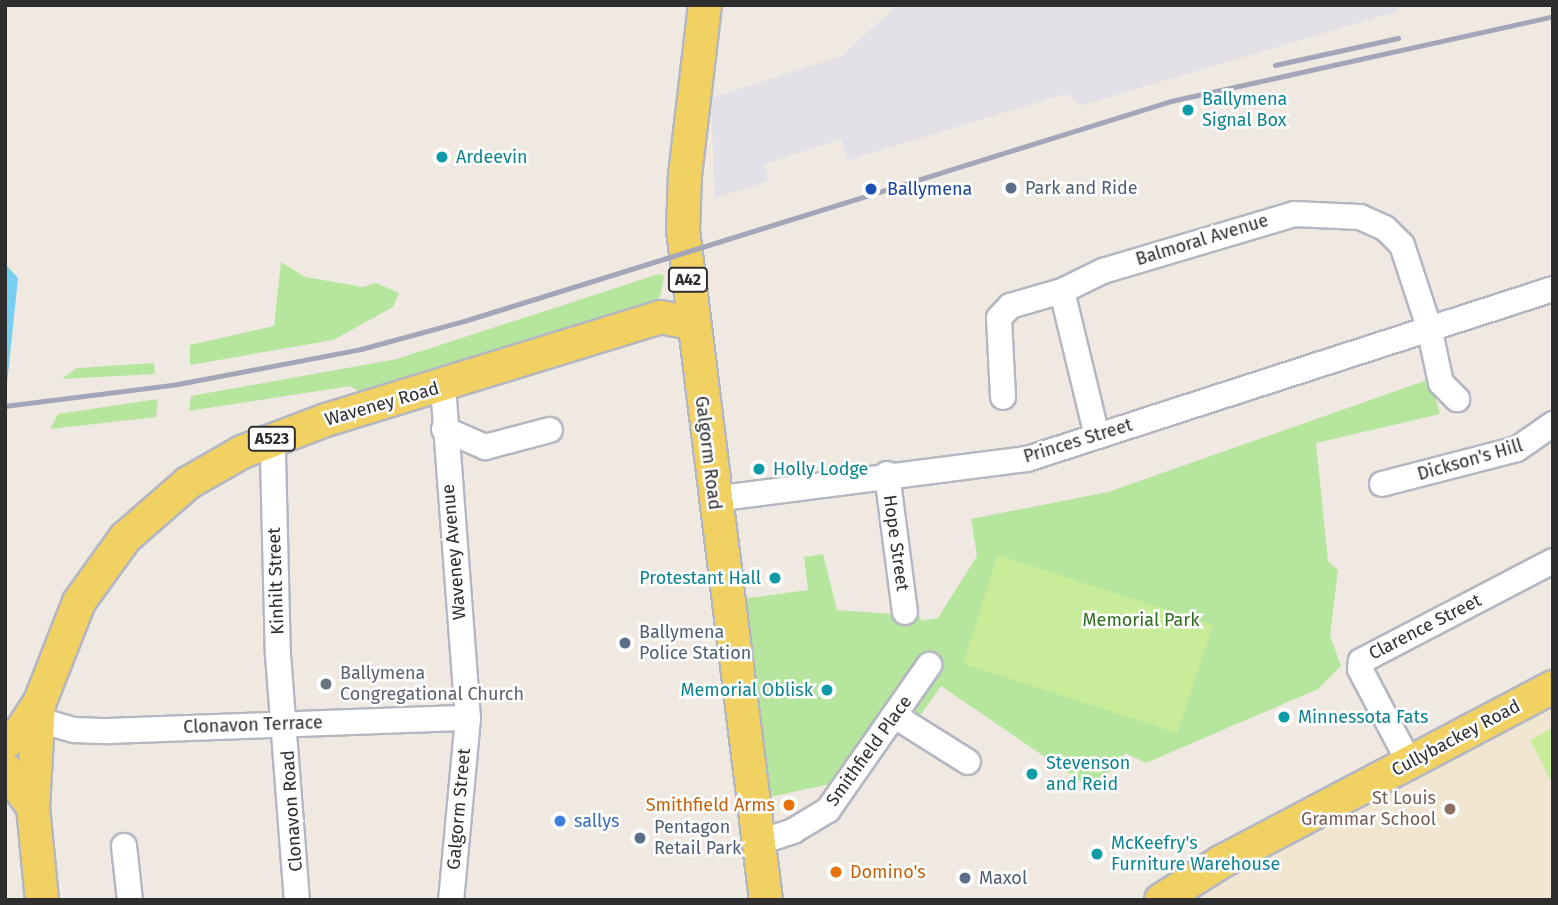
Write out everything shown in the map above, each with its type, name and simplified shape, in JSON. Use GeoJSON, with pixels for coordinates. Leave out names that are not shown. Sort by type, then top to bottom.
{"type":"FeatureCollection","features":[{"type":"Feature","properties":{"kind":"main road","name":"Galgorm Road"},"geometry":{"type":"LineString","coordinates":[[705,5],[685,174],[689,289],[714,499],[732,602],[760,876]]}},
{"type":"Feature","properties":{"kind":"main road","name":"Waveney Road"},"geometry":{"type":"LineString","coordinates":[[33,807],[39,712],[79,602],[120,544],[188,483],[269,440],[660,317],[689,289]]}},
{"type":"Feature","properties":{"kind":"main road","name":"Waveney Road"},"geometry":{"type":"LineString","coordinates":[[660,317],[692,323]]}},
{"type":"Feature","properties":{"kind":"main road","name":"Cullybackey Road"},"geometry":{"type":"LineString","coordinates":[[1169,897],[1222,862],[1553,687]]}},
{"type":"Feature","properties":{"kind":"main road"},"geometry":{"type":"LineString","coordinates":[[5,743],[39,712]]}},
{"type":"Feature","properties":{"kind":"main road"},"geometry":{"type":"LineString","coordinates":[[5,769],[33,807]]}},
{"type":"Feature","properties":{"kind":"main road","name":"A523"},"geometry":{"type":"LineString","coordinates":[[33,807],[43,900]]}},
{"type":"Feature","properties":{"kind":"main road"},"geometry":{"type":"LineString","coordinates":[[760,876],[787,900]]}},
{"type":"Feature","properties":{"kind":"street","name":"Balmoral Avenue"},"geometry":{"type":"LineString","coordinates":[[1003,397],[999,318],[1010,306],[1062,291],[1103,271],[1279,217],[1351,216],[1382,226],[1402,245],[1429,327],[1441,383],[1457,398]]}},
{"type":"Feature","properties":{"kind":"street","name":"Princes Street"},"geometry":{"type":"LineString","coordinates":[[714,499],[887,474],[1027,459],[1553,289]]}},
{"type":"Feature","properties":{"kind":"street"},"geometry":{"type":"LineString","coordinates":[[1062,291],[1097,436]]}},
{"type":"Feature","properties":{"kind":"street","name":"Waveney Avenue"},"geometry":{"type":"LineString","coordinates":[[443,386],[444,429],[468,718]]}},
{"type":"Feature","properties":{"kind":"street","name":"Dickson's Hill"},"geometry":{"type":"LineString","coordinates":[[1382,484],[1517,449],[1553,424]]}},
{"type":"Feature","properties":{"kind":"street"},"geometry":{"type":"LineString","coordinates":[[444,429],[485,447],[550,430]]}},
{"type":"Feature","properties":{"kind":"street","name":"Kinhilt Street"},"geometry":{"type":"LineString","coordinates":[[269,440],[274,455],[278,655],[286,723]]}},
{"type":"Feature","properties":{"kind":"street","name":"Hope Street"},"geometry":{"type":"LineString","coordinates":[[887,474],[905,612]]}},
{"type":"Feature","properties":{"kind":"street","name":"Clarence Street"},"geometry":{"type":"LineString","coordinates":[[1409,762],[1360,662],[1553,561]]}},
{"type":"Feature","properties":{"kind":"street","name":"Smithfield Place"},"geometry":{"type":"LineString","coordinates":[[760,876],[793,831],[828,810],[929,665]]}},
{"type":"Feature","properties":{"kind":"street","name":"Clonavon Terrace"},"geometry":{"type":"LineString","coordinates":[[39,712],[75,730],[108,731],[468,718]]}},
{"type":"Feature","properties":{"kind":"street"},"geometry":{"type":"LineString","coordinates":[[895,716],[968,762]]}},
{"type":"Feature","properties":{"kind":"street","name":"Galgorm Street"},"geometry":{"type":"LineString","coordinates":[[452,900],[468,718]]}},
{"type":"Feature","properties":{"kind":"street","name":"Clonavon Road"},"geometry":{"type":"LineString","coordinates":[[286,723],[297,900]]}},
{"type":"Feature","properties":{"kind":"street"},"geometry":{"type":"LineString","coordinates":[[124,846],[130,900]]}},
{"type":"Feature","properties":{"kind":"shaded area"},"geometry":{"type":"Polygon","coordinates":[[[897,5],[1397,5],[1398,11],[1079,106],[1068,93],[848,160],[841,139],[764,164],[768,181],[715,198],[711,98],[842,56],[897,5]]]}},
{"type":"Feature","properties":{"kind":"shaded area","name":"St Louis Grammar School"},"geometry":{"type":"Polygon","coordinates":[[[1553,704],[1553,900],[1203,900],[1210,879],[1553,704]]]}},
{"type":"Feature","properties":{"kind":"green space"},"geometry":{"type":"Polygon","coordinates":[[[281,262],[305,277],[363,287],[376,283],[399,293],[393,307],[333,340],[190,365],[190,345],[274,326],[281,262]]]}},
{"type":"Feature","properties":{"kind":"green space"},"geometry":{"type":"Polygon","coordinates":[[[659,274],[664,276],[660,297],[650,307],[368,397],[350,386],[189,411],[191,396],[397,359],[659,274]]]}},
{"type":"Feature","properties":{"kind":"green space"},"geometry":{"type":"Polygon","coordinates":[[[154,363],[155,374],[62,379],[77,368],[154,363]]]}},
{"type":"Feature","properties":{"kind":"green space","name":"Memorial Park"},"geometry":{"type":"Polygon","coordinates":[[[1430,379],[1440,414],[1316,443],[1328,561],[1338,570],[1330,636],[1341,666],[1318,689],[1146,763],[1125,753],[1120,766],[1086,785],[941,686],[910,730],[885,713],[836,783],[769,797],[743,599],[808,590],[804,557],[823,554],[837,610],[920,616],[921,621],[938,618],[977,556],[971,519],[1108,492],[1430,379]]]}},
{"type":"Feature","properties":{"kind":"green space"},"geometry":{"type":"Polygon","coordinates":[[[158,399],[156,417],[50,429],[58,414],[158,399]]]}},
{"type":"Feature","properties":{"kind":"green space"},"geometry":{"type":"Polygon","coordinates":[[[998,555],[1213,625],[1178,733],[963,663],[998,555]]]}},
{"type":"Feature","properties":{"kind":"green space"},"geometry":{"type":"Polygon","coordinates":[[[1553,728],[1553,784],[1530,740],[1553,728]]]}},
{"type":"Feature","properties":{"kind":"water"},"geometry":{"type":"Polygon","coordinates":[[[5,264],[18,278],[5,403],[5,264]]]}},
{"type":"Feature","properties":{"kind":"railway"},"geometry":{"type":"LineString","coordinates":[[5,406],[178,384],[361,349],[464,321],[1171,101],[1553,16]]}},
{"type":"Feature","properties":{"kind":"railway"},"geometry":{"type":"LineString","coordinates":[[1275,65],[1398,38]]}},
{"type":"Feature","properties":{"kind":"place","name":"Ballymena Signal Box"},"geometry":{"type":"Point","coordinates":[1188,110]}},
{"type":"Feature","properties":{"kind":"place","name":"Ardeevin"},"geometry":{"type":"Point","coordinates":[442,157]}},
{"type":"Feature","properties":{"kind":"place","name":"Park and Ride"},"geometry":{"type":"Point","coordinates":[1011,188]}},
{"type":"Feature","properties":{"kind":"place","name":"Ballymena"},"geometry":{"type":"Point","coordinates":[871,189]}},
{"type":"Feature","properties":{"kind":"place","name":"Holly Lodge"},"geometry":{"type":"Point","coordinates":[759,469]}},
{"type":"Feature","properties":{"kind":"place","name":"Protestant Hall"},"geometry":{"type":"Point","coordinates":[775,578]}},
{"type":"Feature","properties":{"kind":"place","name":"Ballymena Police Station"},"geometry":{"type":"Point","coordinates":[625,643]}},
{"type":"Feature","properties":{"kind":"place","name":"Ballymena Congregational Church"},"geometry":{"type":"Point","coordinates":[326,684]}},
{"type":"Feature","properties":{"kind":"place","name":"Memorial Oblisk"},"geometry":{"type":"Point","coordinates":[827,690]}},
{"type":"Feature","properties":{"kind":"place","name":"Minnessota Fats"},"geometry":{"type":"Point","coordinates":[1284,717]}},
{"type":"Feature","properties":{"kind":"place","name":"Stevenson and Reid"},"geometry":{"type":"Point","coordinates":[1032,774]}},
{"type":"Feature","properties":{"kind":"place","name":"Smithfield Arms"},"geometry":{"type":"Point","coordinates":[789,805]}},
{"type":"Feature","properties":{"kind":"place","name":"St Louis Grammar School"},"geometry":{"type":"Point","coordinates":[1450,809]}},
{"type":"Feature","properties":{"kind":"place","name":"sallys"},"geometry":{"type":"Point","coordinates":[560,821]}},
{"type":"Feature","properties":{"kind":"place","name":"Pentagon Retail Park"},"geometry":{"type":"Point","coordinates":[640,838]}},
{"type":"Feature","properties":{"kind":"place","name":"McKeefry's Furniture Warehouse"},"geometry":{"type":"Point","coordinates":[1097,854]}},
{"type":"Feature","properties":{"kind":"place","name":"Domino's"},"geometry":{"type":"Point","coordinates":[836,872]}},
{"type":"Feature","properties":{"kind":"place","name":"Maxol"},"geometry":{"type":"Point","coordinates":[965,878]}}]}
